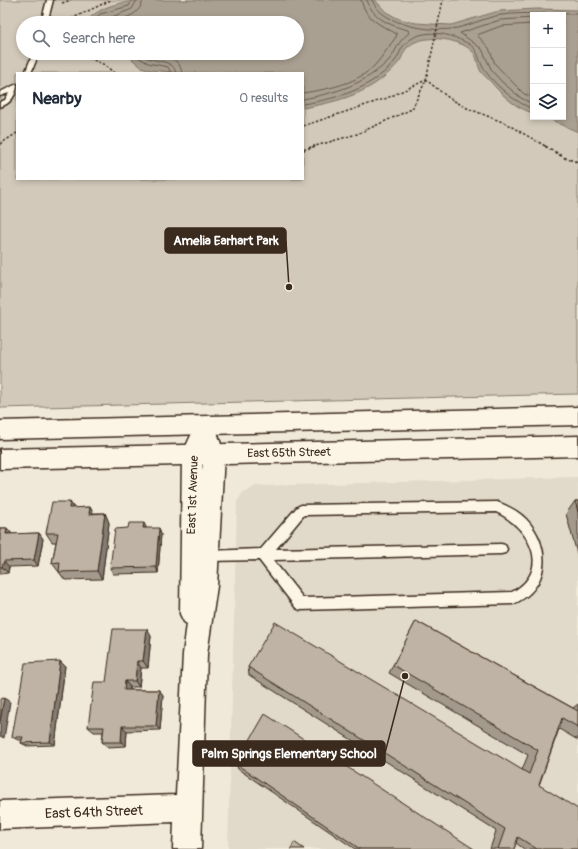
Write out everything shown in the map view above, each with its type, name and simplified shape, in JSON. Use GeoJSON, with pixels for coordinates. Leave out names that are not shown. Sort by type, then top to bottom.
{"type":"FeatureCollection","features":[{"type":"Feature","properties":{"kind":"main road"},"geometry":{"type":"LineString","coordinates":[[0,430],[578,416]]}},
{"type":"Feature","properties":{"kind":"main road","name":"East 65th Street"},"geometry":{"type":"LineString","coordinates":[[0,459],[578,446]]}},
{"type":"Feature","properties":{"kind":"street","name":"East 1st Avenue"},"geometry":{"type":"LineString","coordinates":[[187,849],[195,654],[205,586],[214,454],[206,425]]}},
{"type":"Feature","properties":{"kind":"street","name":"East 1st Avenue"},"geometry":{"type":"LineString","coordinates":[[195,654],[190,586],[192,455],[206,425]]}},
{"type":"Feature","properties":{"kind":"street","name":"East 64th Street"},"geometry":{"type":"LineString","coordinates":[[0,815],[189,808]]}},
{"type":"Feature","properties":{"kind":"lane"},"geometry":{"type":"LineString","coordinates":[[46,16],[50,0]]}},
{"type":"Feature","properties":{"kind":"lane"},"geometry":{"type":"LineString","coordinates":[[28,72],[33,60]]}},
{"type":"Feature","properties":{"kind":"lane"},"geometry":{"type":"LineString","coordinates":[[0,94],[16,87]]}},
{"type":"Feature","properties":{"kind":"lane"},"geometry":{"type":"LineString","coordinates":[[0,105],[7,101],[16,87]]}},
{"type":"Feature","properties":{"kind":"lane"},"geometry":{"type":"LineString","coordinates":[[497,507],[514,515],[527,527],[536,543],[539,560],[537,575],[528,589],[513,598],[300,604],[263,556],[301,510],[497,507]]}},
{"type":"Feature","properties":{"kind":"lane"},"geometry":{"type":"LineString","coordinates":[[207,556],[263,556],[501,549]]}},
{"type":"Feature","properties":{"kind":"path"},"geometry":{"type":"LineString","coordinates":[[77,16],[111,0]]}},
{"type":"Feature","properties":{"kind":"path"},"geometry":{"type":"LineString","coordinates":[[304,150],[357,134],[412,109],[426,80],[443,0]]}},
{"type":"Feature","properties":{"kind":"path"},"geometry":{"type":"LineString","coordinates":[[92,60],[105,66],[113,72]]}},
{"type":"Feature","properties":{"kind":"path"},"geometry":{"type":"LineString","coordinates":[[304,126],[387,98],[426,80]]}},
{"type":"Feature","properties":{"kind":"path"},"geometry":{"type":"LineString","coordinates":[[426,80],[449,98],[467,108],[504,123],[566,158],[578,162]]}},
{"type":"Feature","properties":{"kind":"path"},"geometry":{"type":"LineString","coordinates":[[0,144],[16,134]]}},
{"type":"Feature","properties":{"kind":"shaded area"},"geometry":{"type":"Polygon","coordinates":[[[0,0],[578,0],[578,394],[0,408],[0,0]]]}},
{"type":"Feature","properties":{"kind":"shaded area"},"geometry":{"type":"Polygon","coordinates":[[[578,477],[578,849],[228,849],[237,502],[243,492],[255,486],[578,477]]]}},
{"type":"Feature","properties":{"kind":"water"},"geometry":{"type":"Polygon","coordinates":[[[152,0],[375,0],[386,12],[399,19],[416,23],[451,25],[499,11],[537,9],[578,10],[578,132],[552,120],[566,120],[566,12],[530,12],[530,112],[520,108],[509,100],[481,71],[472,51],[458,43],[440,39],[422,40],[414,43],[406,49],[399,62],[389,73],[356,94],[343,99],[304,108],[304,72],[172,72],[149,70],[140,66],[133,60],[304,60],[304,16],[92,16],[107,7],[124,2],[152,0]]]}},
{"type":"Feature","properties":{"kind":"building"},"geometry":{"type":"Polygon","coordinates":[[[575,501],[578,501],[578,512],[575,501]]]}},
{"type":"Feature","properties":{"kind":"building"},"geometry":{"type":"Polygon","coordinates":[[[52,502],[70,502],[69,508],[90,507],[89,514],[105,513],[97,571],[59,572],[60,562],[52,563],[58,533],[46,533],[52,502]]]}},
{"type":"Feature","properties":{"kind":"building"},"geometry":{"type":"Polygon","coordinates":[[[129,523],[144,523],[143,528],[159,528],[156,567],[110,568],[115,529],[128,528],[129,523]]]}},
{"type":"Feature","properties":{"kind":"building"},"geometry":{"type":"Polygon","coordinates":[[[0,528],[7,528],[6,534],[39,533],[34,560],[4,561],[2,567],[0,567],[0,528]]]}},
{"type":"Feature","properties":{"kind":"building"},"geometry":{"type":"Polygon","coordinates":[[[416,621],[578,711],[578,727],[562,718],[539,785],[578,809],[578,849],[537,849],[518,837],[514,849],[498,849],[505,829],[248,667],[275,622],[529,774],[538,750],[393,665],[416,621]]]}},
{"type":"Feature","properties":{"kind":"building"},"geometry":{"type":"Polygon","coordinates":[[[113,629],[147,629],[143,661],[137,661],[135,681],[125,681],[124,690],[159,690],[156,726],[122,726],[121,742],[102,742],[104,727],[88,727],[94,682],[106,682],[113,629]]]}},
{"type":"Feature","properties":{"kind":"building"},"geometry":{"type":"Polygon","coordinates":[[[60,661],[50,742],[21,743],[23,737],[12,737],[25,663],[60,661]]]}},
{"type":"Feature","properties":{"kind":"building"},"geometry":{"type":"Polygon","coordinates":[[[4,698],[0,721],[0,699],[4,698]]]}},
{"type":"Feature","properties":{"kind":"building"},"geometry":{"type":"Polygon","coordinates":[[[265,714],[474,849],[360,849],[236,764],[265,714]]]}},
{"type":"Feature","properties":{"kind":"building"},"geometry":{"type":"Polygon","coordinates":[[[294,842],[304,849],[291,849],[294,842]]]}},
{"type":"Feature","properties":{"kind":"place","name":"Amelia Earhart Park"},"geometry":{"type":"Point","coordinates":[289,287]}},
{"type":"Feature","properties":{"kind":"place","name":"Palm Springs Elementary School"},"geometry":{"type":"Point","coordinates":[405,676]}}]}
